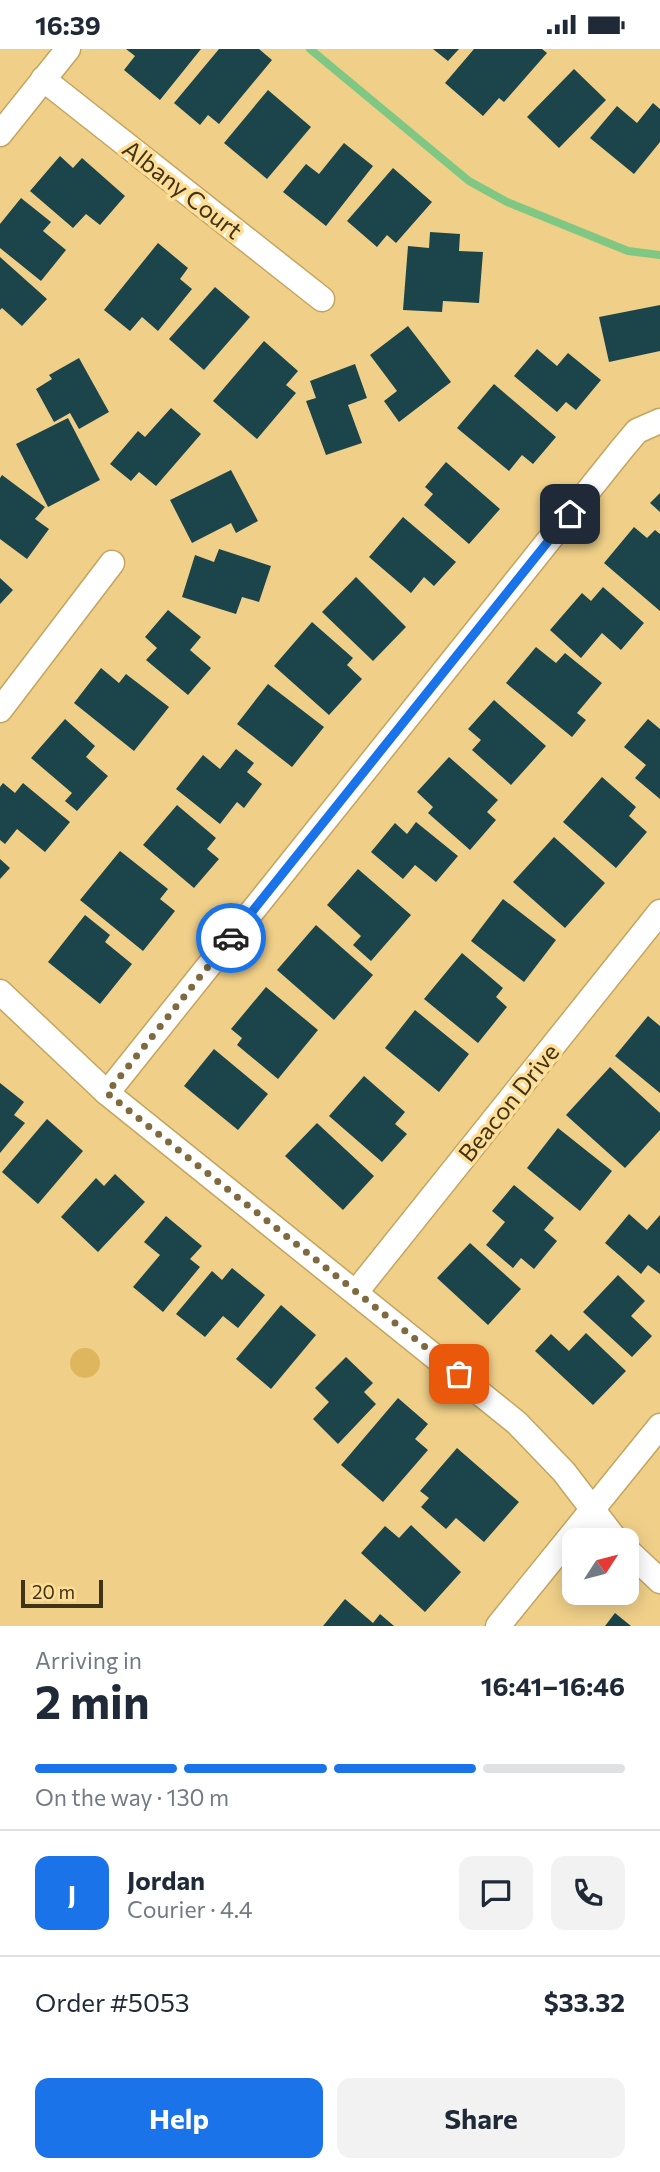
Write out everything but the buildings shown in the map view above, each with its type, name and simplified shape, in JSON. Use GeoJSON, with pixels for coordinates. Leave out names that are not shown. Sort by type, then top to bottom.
{"type":"FeatureCollection","features":[{"type":"Feature","properties":{"kind":"street"},"geometry":{"type":"LineString","coordinates":[[0,134],[68,49]]}},
{"type":"Feature","properties":{"kind":"street","name":"Albany Court"},"geometry":{"type":"LineString","coordinates":[[43,79],[322,299]]}},
{"type":"Feature","properties":{"kind":"street"},"geometry":{"type":"LineString","coordinates":[[107,1093],[621,450],[637,431],[660,421]]}},
{"type":"Feature","properties":{"kind":"street"},"geometry":{"type":"LineString","coordinates":[[0,710],[112,563]]}},
{"type":"Feature","properties":{"kind":"street","name":"Beacon Drive"},"geometry":{"type":"LineString","coordinates":[[356,1292],[660,912]]}},
{"type":"Feature","properties":{"kind":"street"},"geometry":{"type":"LineString","coordinates":[[0,992],[107,1093],[517,1423],[564,1472],[607,1528]]}},
{"type":"Feature","properties":{"kind":"street"},"geometry":{"type":"LineString","coordinates":[[498,1626],[660,1426]]}},
{"type":"Feature","properties":{"kind":"street"},"geometry":{"type":"LineString","coordinates":[[639,1561],[660,1581]]}},
{"type":"Feature","properties":{"kind":"shaded area"},"geometry":{"type":"Polygon","coordinates":[[[85,1348],[91,1349],[99,1357],[99,1369],[91,1377],[85,1378],[79,1377],[71,1369],[70,1363],[71,1357],[79,1349],[85,1348]]]}},
{"type":"Feature","properties":{"kind":"waterway"},"geometry":{"type":"LineString","coordinates":[[310,49],[469,181],[507,202],[628,251],[660,255]]}},
{"type":"Feature","properties":{"kind":"way so far"},"geometry":{"type":"LineString","coordinates":[[231,938],[107,1093],[459,1374]]}},
{"type":"Feature","properties":{"kind":"route"},"geometry":{"type":"LineString","coordinates":[[231,938],[570,514]]}}]}
